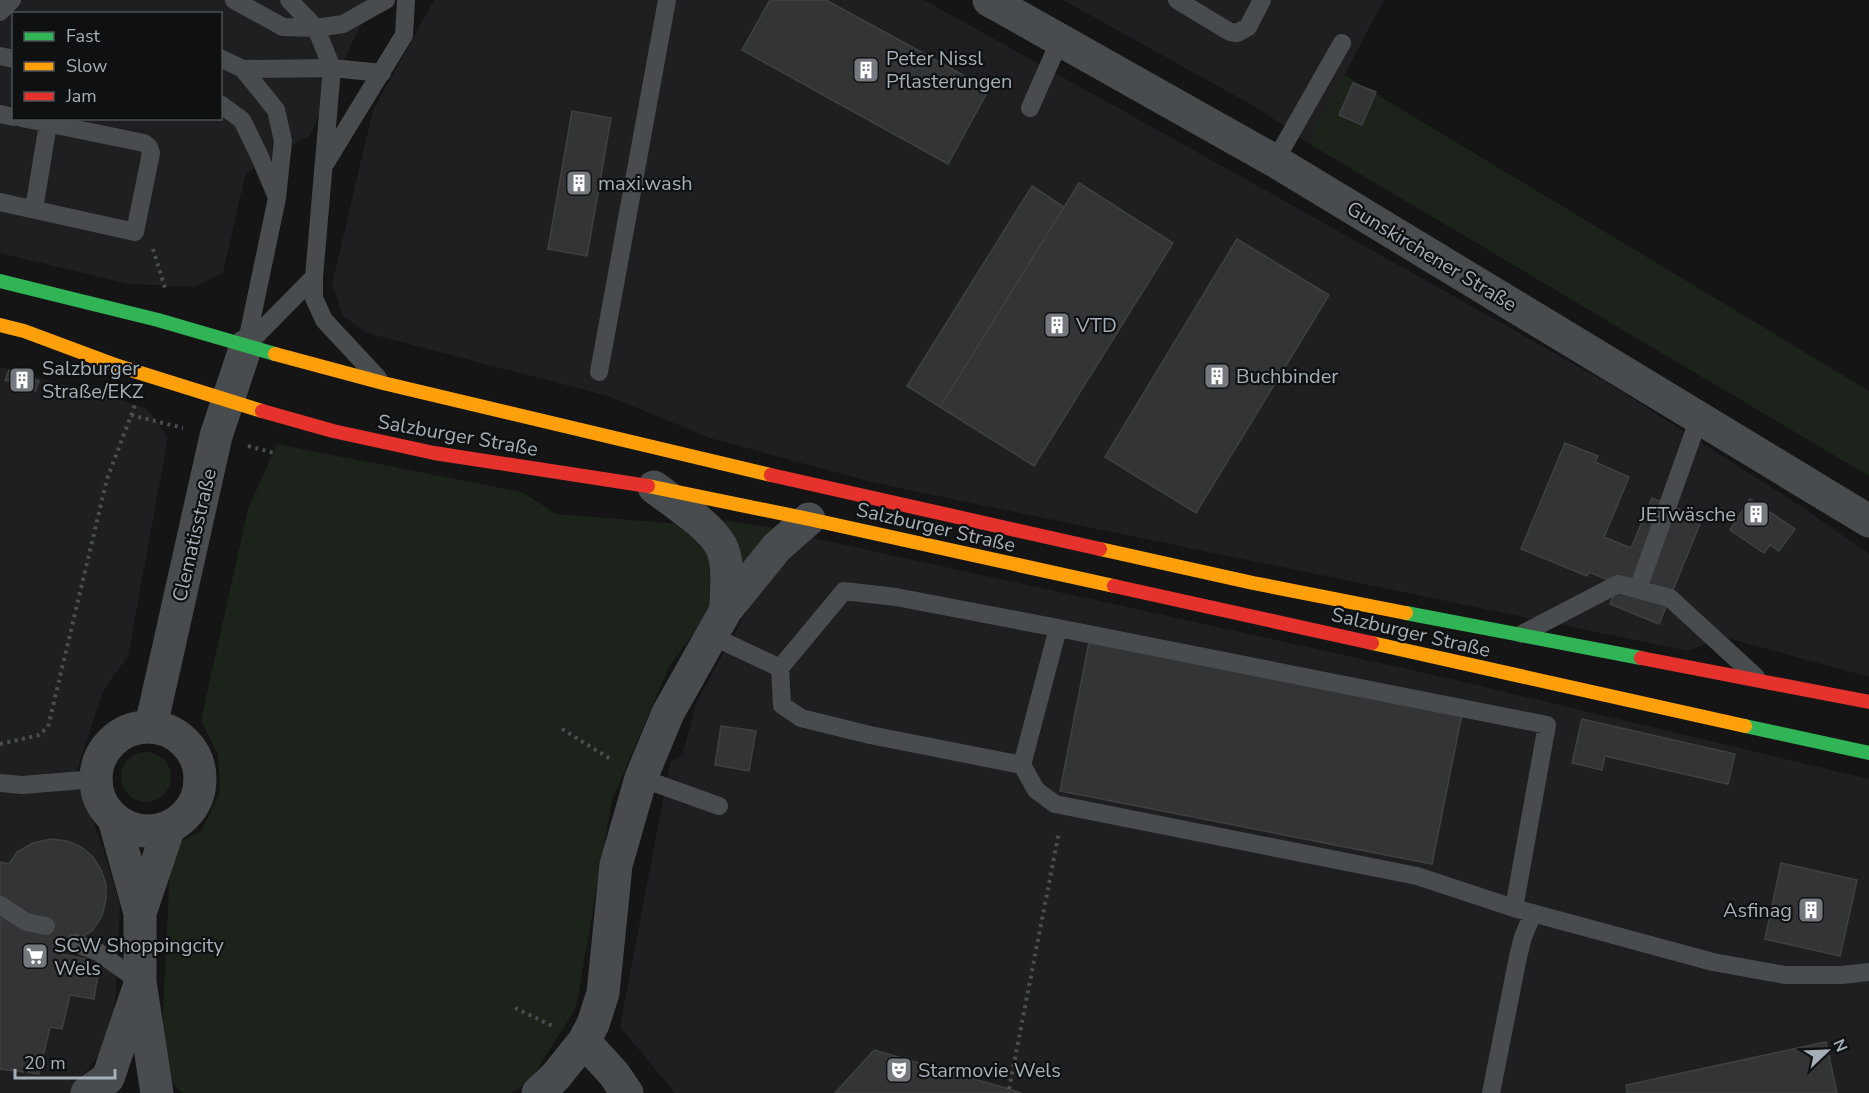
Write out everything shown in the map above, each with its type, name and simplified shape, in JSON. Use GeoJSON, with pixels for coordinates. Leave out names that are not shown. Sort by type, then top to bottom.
{"type":"FeatureCollection","features":[{"type":"Feature","properties":{"kind":"main road","name":"Salzburger Straße"},"geometry":{"type":"LineString","coordinates":[[0,281],[159,320],[383,383],[801,482],[1241,580],[1869,702]]}},
{"type":"Feature","properties":{"kind":"main road","name":"Salzburger Straße"},"geometry":{"type":"LineString","coordinates":[[0,325],[24,331],[146,375],[333,431],[434,453],[654,487],[809,519],[1869,753]]}},
{"type":"Feature","properties":{"kind":"street","name":"Gunskirchener Straße"},"geometry":{"type":"LineString","coordinates":[[989,0],[1275,161],[1869,521]]}},
{"type":"Feature","properties":{"kind":"street","name":"Clematisstraße"},"geometry":{"type":"LineString","coordinates":[[152,726],[216,436],[246,346]]}},
{"type":"Feature","properties":{"kind":"street"},"geometry":{"type":"LineString","coordinates":[[654,487],[706,528],[721,546],[726,568],[719,623]]}},
{"type":"Feature","properties":{"kind":"street"},"geometry":{"type":"LineString","coordinates":[[538,1093],[556,1076],[584,1041],[593,1024],[603,993],[616,865],[641,778],[668,713],[719,623],[777,547],[809,519]]}},
{"type":"Feature","properties":{"kind":"street"},"geometry":{"type":"LineString","coordinates":[[114,819],[131,828],[150,831],[169,827],[190,810],[198,792],[200,773],[192,750],[175,733],[152,726],[130,729],[112,740],[99,758],[95,779],[100,801],[114,819],[140,913],[140,982],[157,1093]]}},
{"type":"Feature","properties":{"kind":"street"},"geometry":{"type":"LineString","coordinates":[[140,913],[169,827]]}},
{"type":"Feature","properties":{"kind":"street"},"geometry":{"type":"LineString","coordinates":[[103,1088],[140,982]]}},
{"type":"Feature","properties":{"kind":"street"},"geometry":{"type":"LineString","coordinates":[[584,1041],[614,1074],[627,1093]]}},
{"type":"Feature","properties":{"kind":"lane"},"geometry":{"type":"LineString","coordinates":[[0,12],[12,0]]}},
{"type":"Feature","properties":{"kind":"lane"},"geometry":{"type":"LineString","coordinates":[[234,0],[283,27],[316,28],[343,24],[386,0]]}},
{"type":"Feature","properties":{"kind":"lane"},"geometry":{"type":"LineString","coordinates":[[289,0],[316,28],[332,68],[314,298],[324,320],[383,383]]}},
{"type":"Feature","properties":{"kind":"lane"},"geometry":{"type":"LineString","coordinates":[[323,168],[404,35],[406,0]]}},
{"type":"Feature","properties":{"kind":"lane"},"geometry":{"type":"LineString","coordinates":[[599,372],[667,0]]}},
{"type":"Feature","properties":{"kind":"lane"},"geometry":{"type":"LineString","coordinates":[[1177,0],[1230,32],[1237,33],[1248,27],[1262,0]]}},
{"type":"Feature","properties":{"kind":"lane"},"geometry":{"type":"LineString","coordinates":[[1030,108],[1060,40]]}},
{"type":"Feature","properties":{"kind":"lane"},"geometry":{"type":"LineString","coordinates":[[1275,161],[1342,43]]}},
{"type":"Feature","properties":{"kind":"lane"},"geometry":{"type":"LineString","coordinates":[[222,59],[243,69],[276,110],[284,141],[277,198],[246,346]]}},
{"type":"Feature","properties":{"kind":"lane"},"geometry":{"type":"LineString","coordinates":[[243,69],[332,68],[382,73]]}},
{"type":"Feature","properties":{"kind":"lane"},"geometry":{"type":"LineString","coordinates":[[222,105],[242,120],[277,198]]}},
{"type":"Feature","properties":{"kind":"lane"},"geometry":{"type":"LineString","coordinates":[[0,202],[135,232],[150,153],[149,147],[144,143],[48,121],[34,209]]}},
{"type":"Feature","properties":{"kind":"lane"},"geometry":{"type":"LineString","coordinates":[[246,346],[314,277]]}},
{"type":"Feature","properties":{"kind":"lane"},"geometry":{"type":"LineString","coordinates":[[1638,589],[1699,418]]}},
{"type":"Feature","properties":{"kind":"lane"},"geometry":{"type":"LineString","coordinates":[[1522,634],[1618,584],[1670,598],[1760,680]]}},
{"type":"Feature","properties":{"kind":"lane"},"geometry":{"type":"LineString","coordinates":[[1022,765],[870,735],[801,718],[782,705],[780,668],[844,591],[896,597],[1546,725],[1505,905]]}},
{"type":"Feature","properties":{"kind":"lane"},"geometry":{"type":"LineString","coordinates":[[719,623],[780,668]]}},
{"type":"Feature","properties":{"kind":"lane"},"geometry":{"type":"LineString","coordinates":[[1058,628],[1022,765],[1036,790],[1055,804],[1417,876],[1505,905],[1713,962],[1785,975],[1842,975],[1869,972]]}},
{"type":"Feature","properties":{"kind":"lane"},"geometry":{"type":"LineString","coordinates":[[641,778],[719,806]]}},
{"type":"Feature","properties":{"kind":"lane"},"geometry":{"type":"LineString","coordinates":[[0,783],[22,785],[95,779]]}},
{"type":"Feature","properties":{"kind":"lane"},"geometry":{"type":"LineString","coordinates":[[0,905],[26,922],[46,926]]}},
{"type":"Feature","properties":{"kind":"lane"},"geometry":{"type":"LineString","coordinates":[[1491,1093],[1522,937],[1533,913]]}},
{"type":"Feature","properties":{"kind":"lane"},"geometry":{"type":"LineString","coordinates":[[75,943],[98,952],[140,982]]}},
{"type":"Feature","properties":{"kind":"path"},"geometry":{"type":"LineString","coordinates":[[135,232],[151,240],[165,289],[159,320]]}},
{"type":"Feature","properties":{"kind":"path"},"geometry":{"type":"LineString","coordinates":[[0,744],[39,735],[48,727],[108,479],[146,375]]}},
{"type":"Feature","properties":{"kind":"path"},"geometry":{"type":"LineString","coordinates":[[562,729],[641,778]]}},
{"type":"Feature","properties":{"kind":"path"},"geometry":{"type":"LineString","coordinates":[[1009,1089],[1060,825]]}},
{"type":"Feature","properties":{"kind":"path"},"geometry":{"type":"LineString","coordinates":[[514,1008],[584,1041]]}},
{"type":"Feature","properties":{"kind":"shaded area"},"geometry":{"type":"Polygon","coordinates":[[[0,0],[372,0],[310,135],[246,173],[223,272],[195,287],[129,284],[0,253],[0,0]]]}},
{"type":"Feature","properties":{"kind":"shaded area"},"geometry":{"type":"Polygon","coordinates":[[[434,0],[924,0],[1611,385],[1801,506],[1869,554],[1869,677],[1724,637],[1688,651],[875,483],[710,438],[608,396],[367,333],[343,316],[332,284],[373,110],[434,0]]]}},
{"type":"Feature","properties":{"kind":"shaded area"},"geometry":{"type":"Polygon","coordinates":[[[1063,0],[1384,0],[1308,143],[1259,109],[1063,0]]]}},
{"type":"Feature","properties":{"kind":"shaded area"},"geometry":{"type":"Polygon","coordinates":[[[1343,74],[1869,391],[1869,476],[1308,143],[1343,74]]]}},
{"type":"Feature","properties":{"kind":"shaded area"},"geometry":{"type":"Polygon","coordinates":[[[0,367],[147,409],[168,437],[128,656],[103,691],[76,773],[104,851],[120,905],[113,1036],[70,1093],[0,1093],[0,367]]]}},
{"type":"Feature","properties":{"kind":"shaded area"},"geometry":{"type":"Polygon","coordinates":[[[277,444],[522,492],[556,514],[681,524],[717,519],[774,528],[670,665],[612,800],[576,1008],[529,1082],[511,1093],[183,1093],[173,1083],[162,1033],[171,846],[201,831],[220,792],[218,755],[201,720],[248,509],[277,444]]]}},
{"type":"Feature","properties":{"kind":"shaded area"},"geometry":{"type":"Polygon","coordinates":[[[801,535],[1434,675],[1869,779],[1869,1093],[675,1093],[620,1027],[670,763],[683,754],[696,703],[766,576],[801,535]]]}},
{"type":"Feature","properties":{"kind":"shaded area"},"geometry":{"type":"Polygon","coordinates":[[[146,752],[164,759],[171,777],[164,795],[146,802],[128,795],[121,777],[128,759],[146,752]]]}},
{"type":"Feature","properties":{"kind":"building","name":"Peter Nissl Pflasterungen"},"geometry":{"type":"Polygon","coordinates":[[[770,0],[826,0],[989,89],[948,164],[742,50],[770,0]]]}},
{"type":"Feature","properties":{"kind":"building"},"geometry":{"type":"Polygon","coordinates":[[[1353,83],[1376,92],[1362,125],[1339,115],[1353,83]]]}},
{"type":"Feature","properties":{"kind":"building","name":"maxi.wash"},"geometry":{"type":"Polygon","coordinates":[[[572,111],[611,118],[587,256],[548,249],[572,111]]]}},
{"type":"Feature","properties":{"kind":"building","name":"VTD"},"geometry":{"type":"Polygon","coordinates":[[[1079,183],[1173,243],[1034,466],[940,407],[1079,183]]]}},
{"type":"Feature","properties":{"kind":"building"},"geometry":{"type":"Polygon","coordinates":[[[1032,186],[1064,207],[940,407],[907,386],[1032,186]]]}},
{"type":"Feature","properties":{"kind":"building","name":"Buchbinder"},"geometry":{"type":"Polygon","coordinates":[[[1237,239],[1329,295],[1196,513],[1105,457],[1237,239]]]}},
{"type":"Feature","properties":{"kind":"building","name":"Salzburger Straße/EKZ"},"geometry":{"type":"Polygon","coordinates":[[[9,370],[39,381],[35,391],[5,380],[9,370]]]}},
{"type":"Feature","properties":{"kind":"building"},"geometry":{"type":"Polygon","coordinates":[[[1565,443],[1598,456],[1595,462],[1629,477],[1604,537],[1631,548],[1652,498],[1702,519],[1659,624],[1610,604],[1618,584],[1589,572],[1587,576],[1521,549],[1565,443]]]}},
{"type":"Feature","properties":{"kind":"building","name":"JETwäsche"},"geometry":{"type":"Polygon","coordinates":[[[1750,499],[1795,529],[1779,551],[1770,545],[1764,553],[1730,530],[1750,499]]]}},
{"type":"Feature","properties":{"kind":"building"},"geometry":{"type":"Polygon","coordinates":[[[1089,642],[1462,714],[1432,864],[1060,791],[1089,642]]]}},
{"type":"Feature","properties":{"kind":"building"},"geometry":{"type":"Polygon","coordinates":[[[1582,719],[1735,754],[1728,784],[1605,756],[1602,770],[1572,763],[1582,719]]]}},
{"type":"Feature","properties":{"kind":"building"},"geometry":{"type":"Polygon","coordinates":[[[721,726],[756,731],[749,771],[715,765],[721,726]]]}},
{"type":"Feature","properties":{"kind":"building","name":"SCW Shoppingcity Wels"},"geometry":{"type":"Polygon","coordinates":[[[51,839],[67,841],[81,847],[93,857],[106,884],[106,899],[102,916],[92,931],[74,942],[57,947],[56,953],[86,959],[84,964],[99,968],[94,999],[70,995],[62,1029],[50,1027],[39,1074],[0,1069],[0,862],[9,864],[17,852],[33,843],[51,839]]]}},
{"type":"Feature","properties":{"kind":"building","name":"Asfinag"},"geometry":{"type":"Polygon","coordinates":[[[1781,863],[1857,880],[1840,956],[1765,939],[1781,863]]]}},
{"type":"Feature","properties":{"kind":"building"},"geometry":{"type":"Polygon","coordinates":[[[1826,1042],[1837,1093],[1627,1093],[1626,1085],[1826,1042]]]}},
{"type":"Feature","properties":{"kind":"building","name":"Starmovie Wels"},"geometry":{"type":"Polygon","coordinates":[[[874,1050],[1009,1089],[1021,1093],[835,1093],[874,1050]]]}},
{"type":"Feature","properties":{"kind":"traffic: fast"},"geometry":{"type":"LineString","coordinates":[[0,281],[158,320],[275,354]]}},
{"type":"Feature","properties":{"kind":"traffic: fast"},"geometry":{"type":"LineString","coordinates":[[1406,613],[1641,658]]}},
{"type":"Feature","properties":{"kind":"traffic: fast"},"geometry":{"type":"LineString","coordinates":[[1745,726],[1869,753]]}},
{"type":"Feature","properties":{"kind":"traffic: slow"},"geometry":{"type":"LineString","coordinates":[[0,325],[24,331],[118,366],[262,411]]}},
{"type":"Feature","properties":{"kind":"traffic: slow"},"geometry":{"type":"LineString","coordinates":[[275,354],[383,383],[771,475]]}},
{"type":"Feature","properties":{"kind":"traffic: slow"},"geometry":{"type":"LineString","coordinates":[[648,486],[1114,586]]}},
{"type":"Feature","properties":{"kind":"traffic: slow"},"geometry":{"type":"LineString","coordinates":[[1100,549],[1253,583],[1406,613]]}},
{"type":"Feature","properties":{"kind":"traffic: slow"},"geometry":{"type":"LineString","coordinates":[[1372,643],[1745,726]]}},
{"type":"Feature","properties":{"kind":"traffic: jam"},"geometry":{"type":"LineString","coordinates":[[262,411],[333,431],[434,453],[648,486]]}},
{"type":"Feature","properties":{"kind":"traffic: jam"},"geometry":{"type":"LineString","coordinates":[[771,475],[1100,549]]}},
{"type":"Feature","properties":{"kind":"traffic: jam"},"geometry":{"type":"LineString","coordinates":[[1114,586],[1372,643]]}},
{"type":"Feature","properties":{"kind":"traffic: jam"},"geometry":{"type":"LineString","coordinates":[[1641,658],[1869,702]]}},
{"type":"Feature","properties":{"kind":"place","name":"Peter Nissl Pflasterungen"},"geometry":{"type":"Point","coordinates":[866,70]}},
{"type":"Feature","properties":{"kind":"place","name":"maxi.wash"},"geometry":{"type":"Point","coordinates":[579,183]}},
{"type":"Feature","properties":{"kind":"place","name":"VTD"},"geometry":{"type":"Point","coordinates":[1057,325]}},
{"type":"Feature","properties":{"kind":"place","name":"Buchbinder"},"geometry":{"type":"Point","coordinates":[1217,376]}},
{"type":"Feature","properties":{"kind":"place","name":"Salzburger Straße/EKZ"},"geometry":{"type":"Point","coordinates":[22,380]}},
{"type":"Feature","properties":{"kind":"place","name":"JETwäsche"},"geometry":{"type":"Point","coordinates":[1756,514]}},
{"type":"Feature","properties":{"kind":"place","name":"Asfinag"},"geometry":{"type":"Point","coordinates":[1811,910]}},
{"type":"Feature","properties":{"kind":"place","name":"SCW Shoppingcity Wels"},"geometry":{"type":"Point","coordinates":[35,956]}},
{"type":"Feature","properties":{"kind":"place","name":"Starmovie Wels"},"geometry":{"type":"Point","coordinates":[899,1070]}}]}
